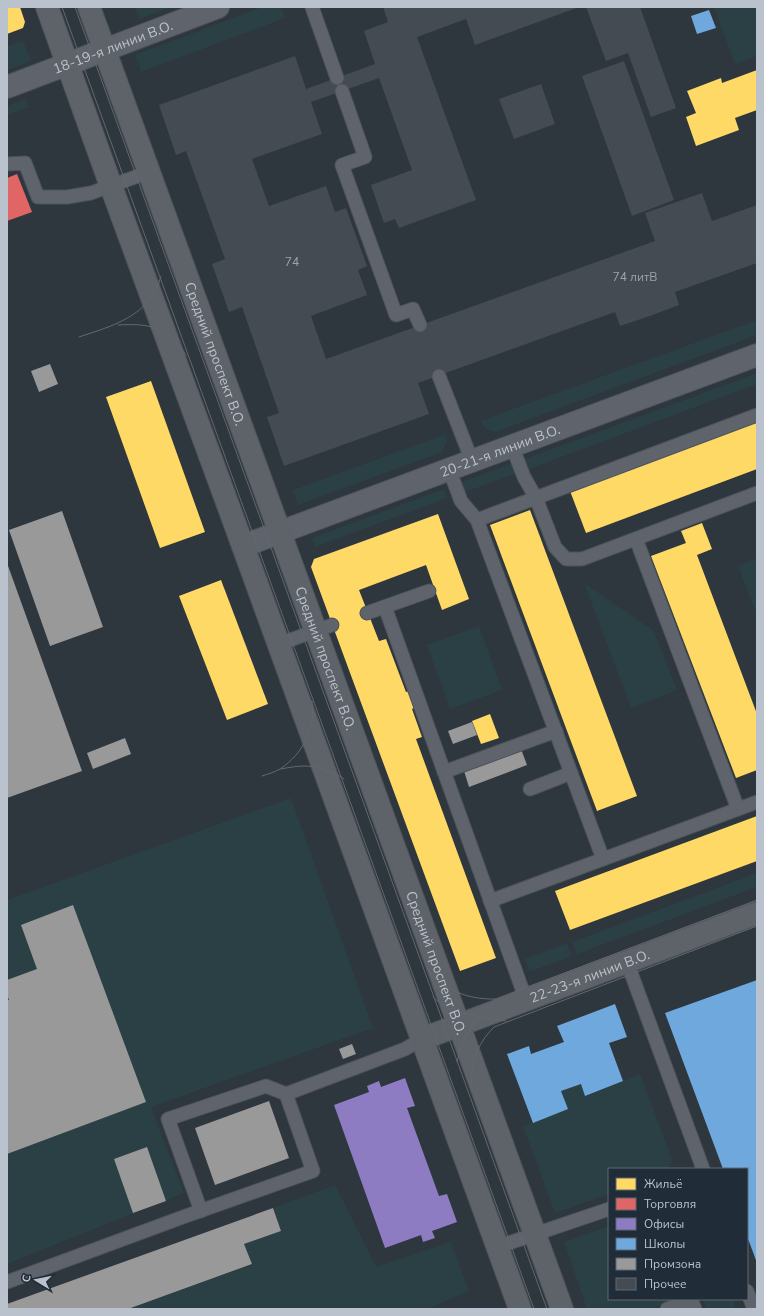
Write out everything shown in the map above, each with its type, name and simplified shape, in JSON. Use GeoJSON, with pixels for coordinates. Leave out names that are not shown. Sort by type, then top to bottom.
{"type":"FeatureCollection","features":[{"type":"Feature","properties":{"kind":"main road","name":"Средний проспект В.О."},"geometry":{"type":"LineString","coordinates":[[47,7],[86,56],[149,172],[280,532],[324,628],[459,1025],[562,1309]]}},
{"type":"Feature","properties":{"kind":"main road","name":"Средний проспект В.О."},"geometry":{"type":"LineString","coordinates":[[89,7],[86,56],[111,186],[520,1309]]}},
{"type":"Feature","properties":{"kind":"main road","name":"22-23-я линии В.О."},"geometry":{"type":"LineString","coordinates":[[422,1039],[757,913]]}},
{"type":"Feature","properties":{"kind":"street","name":"18-19-я линии В.О."},"geometry":{"type":"LineString","coordinates":[[7,87],[218,7]]}},
{"type":"Feature","properties":{"kind":"street","name":"20-21-я линии В.О."},"geometry":{"type":"LineString","coordinates":[[243,546],[757,355]]}},
{"type":"Feature","properties":{"kind":"lane"},"geometry":{"type":"LineString","coordinates":[[312,7],[337,78]]}},
{"type":"Feature","properties":{"kind":"lane"},"geometry":{"type":"LineString","coordinates":[[342,91],[365,157],[342,165],[396,315],[413,309],[420,326]]}},
{"type":"Feature","properties":{"kind":"lane"},"geometry":{"type":"LineString","coordinates":[[7,164],[25,163],[33,199],[67,197],[91,193],[149,172]]}},
{"type":"Feature","properties":{"kind":"lane"},"geometry":{"type":"LineString","coordinates":[[439,376],[472,461]]}},
{"type":"Feature","properties":{"kind":"lane"},"geometry":{"type":"LineString","coordinates":[[477,520],[757,415]]}},
{"type":"Feature","properties":{"kind":"lane"},"geometry":{"type":"LineString","coordinates":[[512,446],[524,477],[536,498],[555,547],[566,559],[582,559],[757,493]]}},
{"type":"Feature","properties":{"kind":"lane"},"geometry":{"type":"LineString","coordinates":[[449,469],[461,501],[477,520],[603,859]]}},
{"type":"Feature","properties":{"kind":"lane"},"geometry":{"type":"LineString","coordinates":[[636,539],[738,809]]}},
{"type":"Feature","properties":{"kind":"lane"},"geometry":{"type":"LineString","coordinates":[[367,613],[430,591]]}},
{"type":"Feature","properties":{"kind":"lane"},"geometry":{"type":"LineString","coordinates":[[384,607],[526,1000]]}},
{"type":"Feature","properties":{"kind":"lane"},"geometry":{"type":"LineString","coordinates":[[278,644],[324,628]]}},
{"type":"Feature","properties":{"kind":"lane"},"geometry":{"type":"LineString","coordinates":[[444,772],[556,731]]}},
{"type":"Feature","properties":{"kind":"lane"},"geometry":{"type":"LineString","coordinates":[[530,789],[571,774]]}},
{"type":"Feature","properties":{"kind":"lane"},"geometry":{"type":"LineString","coordinates":[[490,901],[757,802]]}},
{"type":"Feature","properties":{"kind":"lane"},"geometry":{"type":"LineString","coordinates":[[627,962],[703,1168]]}},
{"type":"Feature","properties":{"kind":"lane"},"geometry":{"type":"LineString","coordinates":[[201,1211],[168,1119],[266,1086],[286,1094],[398,1052],[422,1039]]}},
{"type":"Feature","properties":{"kind":"lane"},"geometry":{"type":"LineString","coordinates":[[7,1282],[313,1171],[286,1094]]}},
{"type":"Feature","properties":{"kind":"lane"},"geometry":{"type":"LineString","coordinates":[[497,1247],[608,1208]]}},
{"type":"Feature","properties":{"kind":"lane"},"geometry":{"type":"LineString","coordinates":[[748,1294],[754,1309]]}},
{"type":"Feature","properties":{"kind":"lane"},"geometry":{"type":"LineString","coordinates":[[666,1309],[691,1300],[695,1309]]}},
{"type":"Feature","properties":{"kind":"green space"},"geometry":{"type":"Polygon","coordinates":[[[134,7],[169,7],[170,8],[139,19],[134,7]]]}},
{"type":"Feature","properties":{"kind":"green space"},"geometry":{"type":"Polygon","coordinates":[[[262,7],[281,7],[285,18],[141,72],[135,55],[262,7]]]}},
{"type":"Feature","properties":{"kind":"green space"},"geometry":{"type":"Polygon","coordinates":[[[714,7],[757,7],[757,56],[735,64],[714,7]]]}},
{"type":"Feature","properties":{"kind":"green space"},"geometry":{"type":"Polygon","coordinates":[[[23,41],[31,61],[7,70],[7,46],[23,41]]]}},
{"type":"Feature","properties":{"kind":"green space"},"geometry":{"type":"Polygon","coordinates":[[[25,99],[29,107],[7,115],[7,106],[25,99]]]}},
{"type":"Feature","properties":{"kind":"green space"},"geometry":{"type":"Polygon","coordinates":[[[757,320],[757,335],[495,432],[486,429],[480,421],[757,320]]]}},
{"type":"Feature","properties":{"kind":"green space"},"geometry":{"type":"Polygon","coordinates":[[[757,373],[757,384],[529,469],[525,459],[757,373]]]}},
{"type":"Feature","properties":{"kind":"green space"},"geometry":{"type":"Polygon","coordinates":[[[446,434],[447,441],[442,452],[298,505],[293,490],[446,434]]]}},
{"type":"Feature","properties":{"kind":"green space"},"geometry":{"type":"Polygon","coordinates":[[[511,464],[515,474],[465,492],[462,482],[511,464]]]}},
{"type":"Feature","properties":{"kind":"green space"},"geometry":{"type":"Polygon","coordinates":[[[444,489],[447,498],[315,547],[312,538],[444,489]]]}},
{"type":"Feature","properties":{"kind":"green space"},"geometry":{"type":"Polygon","coordinates":[[[757,558],[757,615],[738,566],[757,558]]]}},
{"type":"Feature","properties":{"kind":"green space"},"geometry":{"type":"Polygon","coordinates":[[[584,583],[654,631],[677,690],[631,708],[584,583]]]}},
{"type":"Feature","properties":{"kind":"green space"},"geometry":{"type":"Polygon","coordinates":[[[479,626],[502,690],[450,709],[427,645],[479,626]]]}},
{"type":"Feature","properties":{"kind":"green space"},"geometry":{"type":"Polygon","coordinates":[[[291,798],[373,1028],[151,1107],[184,1193],[7,1264],[7,900],[291,798]]]}},
{"type":"Feature","properties":{"kind":"green space"},"geometry":{"type":"Polygon","coordinates":[[[757,873],[757,887],[577,954],[572,942],[757,873]]]}},
{"type":"Feature","properties":{"kind":"green space"},"geometry":{"type":"Polygon","coordinates":[[[567,943],[572,956],[529,972],[525,959],[567,943]]]}},
{"type":"Feature","properties":{"kind":"green space"},"geometry":{"type":"Polygon","coordinates":[[[640,1074],[672,1159],[671,1165],[669,1168],[608,1168],[608,1194],[555,1213],[523,1126],[568,1109],[561,1091],[581,1084],[586,1096],[640,1074]]]}},
{"type":"Feature","properties":{"kind":"green space"},"geometry":{"type":"Polygon","coordinates":[[[335,1185],[376,1267],[451,1242],[469,1291],[427,1309],[128,1309],[252,1265],[244,1244],[281,1231],[273,1208],[335,1185]]]}},
{"type":"Feature","properties":{"kind":"green space"},"geometry":{"type":"Polygon","coordinates":[[[608,1226],[608,1300],[674,1300],[650,1309],[587,1309],[564,1242],[608,1226]]]}},
{"type":"Feature","properties":{"kind":"green space"},"geometry":{"type":"Polygon","coordinates":[[[703,1300],[733,1300],[736,1309],[707,1309],[703,1300]]]}},
{"type":"Feature","properties":{"kind":"building: Жильё"},"geometry":{"type":"Polygon","coordinates":[[[7,7],[20,7],[25,22],[23,28],[7,34],[7,7]]]}},
{"type":"Feature","properties":{"kind":"building: Жильё"},"geometry":{"type":"Polygon","coordinates":[[[757,70],[757,110],[735,118],[739,130],[696,146],[686,117],[696,113],[687,91],[721,78],[722,83],[757,70]]]}},
{"type":"Feature","properties":{"kind":"building: Жильё"},"geometry":{"type":"Polygon","coordinates":[[[151,381],[205,532],[160,548],[106,397],[151,381]]]}},
{"type":"Feature","properties":{"kind":"building: Жильё"},"geometry":{"type":"Polygon","coordinates":[[[757,420],[757,469],[586,533],[570,491],[757,420]]]}},
{"type":"Feature","properties":{"kind":"building: Жильё"},"geometry":{"type":"Polygon","coordinates":[[[530,510],[637,796],[597,811],[490,525],[530,510]]]}},
{"type":"Feature","properties":{"kind":"building: Жильё"},"geometry":{"type":"Polygon","coordinates":[[[438,514],[469,599],[442,610],[426,565],[359,590],[379,641],[386,639],[406,692],[410,691],[416,707],[412,709],[422,737],[416,739],[496,958],[460,971],[311,567],[314,559],[438,514]]]}},
{"type":"Feature","properties":{"kind":"building: Жильё"},"geometry":{"type":"Polygon","coordinates":[[[702,523],[712,549],[697,555],[757,714],[757,770],[736,778],[651,556],[686,543],[681,531],[702,523]]]}},
{"type":"Feature","properties":{"kind":"building: Жильё"},"geometry":{"type":"Polygon","coordinates":[[[221,580],[268,704],[227,720],[179,596],[221,580]]]}},
{"type":"Feature","properties":{"kind":"building: Жильё"},"geometry":{"type":"Polygon","coordinates":[[[490,714],[499,738],[481,744],[472,721],[490,714]]]}},
{"type":"Feature","properties":{"kind":"building: Жильё"},"geometry":{"type":"Polygon","coordinates":[[[757,816],[757,861],[570,930],[555,891],[757,816]]]}},
{"type":"Feature","properties":{"kind":"building: Торговля"},"geometry":{"type":"Polygon","coordinates":[[[17,174],[32,212],[7,221],[7,178],[17,174]]]}},
{"type":"Feature","properties":{"kind":"building: Офисы"},"geometry":{"type":"Polygon","coordinates":[[[405,1078],[415,1106],[407,1108],[439,1196],[447,1194],[457,1222],[432,1231],[435,1238],[423,1242],[421,1235],[385,1248],[334,1105],[369,1092],[367,1086],[379,1081],[381,1087],[405,1078]]]}},
{"type":"Feature","properties":{"kind":"building: Школы"},"geometry":{"type":"Polygon","coordinates":[[[709,10],[716,28],[697,34],[691,16],[709,10]]]}},
{"type":"Feature","properties":{"kind":"building: Школы"},"geometry":{"type":"Polygon","coordinates":[[[757,980],[757,1263],[748,1239],[748,1168],[723,1168],[665,1013],[757,980]]]}},
{"type":"Feature","properties":{"kind":"building: Школы"},"geometry":{"type":"Polygon","coordinates":[[[615,1004],[627,1037],[609,1043],[623,1081],[585,1096],[581,1084],[561,1091],[568,1109],[533,1123],[507,1054],[529,1046],[531,1054],[564,1042],[557,1026],[615,1004]]]}},
{"type":"Feature","properties":{"kind":"building: Промзона"},"geometry":{"type":"Polygon","coordinates":[[[50,364],[58,384],[39,392],[31,371],[50,364]]]}},
{"type":"Feature","properties":{"kind":"building: Промзона"},"geometry":{"type":"Polygon","coordinates":[[[62,511],[103,627],[50,646],[9,530],[62,511]]]}},
{"type":"Feature","properties":{"kind":"building: Промзона"},"geometry":{"type":"Polygon","coordinates":[[[7,563],[82,771],[7,798],[7,563]]]}},
{"type":"Feature","properties":{"kind":"building: Промзона"},"geometry":{"type":"Polygon","coordinates":[[[472,722],[477,735],[453,744],[448,731],[472,722]]]}},
{"type":"Feature","properties":{"kind":"building: Промзона"},"geometry":{"type":"Polygon","coordinates":[[[125,738],[131,754],[93,769],[87,753],[125,738]]]}},
{"type":"Feature","properties":{"kind":"building: Промзона"},"geometry":{"type":"Polygon","coordinates":[[[521,749],[527,765],[469,787],[464,771],[521,749]]]}},
{"type":"Feature","properties":{"kind":"building: Промзона"},"geometry":{"type":"Polygon","coordinates":[[[73,905],[146,1102],[7,1154],[7,1000],[9,1000],[7,995],[7,980],[37,969],[21,925],[73,905]]]}},
{"type":"Feature","properties":{"kind":"building: Промзона"},"geometry":{"type":"Polygon","coordinates":[[[352,1044],[356,1054],[343,1059],[339,1049],[352,1044]]]}},
{"type":"Feature","properties":{"kind":"building: Промзона"},"geometry":{"type":"Polygon","coordinates":[[[269,1101],[289,1158],[215,1185],[195,1128],[269,1101]]]}},
{"type":"Feature","properties":{"kind":"building: Промзона"},"geometry":{"type":"Polygon","coordinates":[[[147,1147],[166,1201],[133,1213],[114,1159],[147,1147]]]}},
{"type":"Feature","properties":{"kind":"building: Промзона"},"geometry":{"type":"Polygon","coordinates":[[[273,1208],[281,1231],[244,1244],[252,1264],[128,1309],[7,1309],[7,1304],[273,1208]]]}},
{"type":"Feature","properties":{"kind":"building: Прочее"},"geometry":{"type":"Polygon","coordinates":[[[383,7],[579,7],[475,45],[466,19],[417,37],[476,200],[399,228],[395,219],[384,223],[371,185],[412,170],[379,78],[311,102],[322,134],[252,159],[269,206],[326,186],[335,212],[346,208],[367,266],[358,270],[367,295],[311,316],[326,359],[655,241],[645,213],[702,193],[712,221],[757,205],[757,263],[675,292],[679,305],[650,316],[620,326],[615,312],[418,383],[429,414],[284,466],[267,417],[279,413],[242,307],[229,312],[212,264],[225,259],[186,151],[176,155],[159,105],[295,56],[306,89],[375,64],[364,31],[388,22],[383,7]]]}},
{"type":"Feature","properties":{"kind":"building: Прочее"},"geometry":{"type":"Polygon","coordinates":[[[586,7],[640,7],[676,108],[651,117],[628,53],[606,61],[586,7]]]}},
{"type":"Feature","properties":{"kind":"building: Прочее"},"geometry":{"type":"Polygon","coordinates":[[[624,61],[674,200],[632,216],[582,76],[624,61]]]}},
{"type":"Feature","properties":{"kind":"building: Прочее"},"geometry":{"type":"Polygon","coordinates":[[[541,84],[555,124],[514,139],[499,99],[541,84]]]}},
{"type":"Feature","properties":{"kind":"tram line"},"geometry":{"type":"LineString","coordinates":[[62,7],[534,1309]]}},
{"type":"Feature","properties":{"kind":"tram line"},"geometry":{"type":"LineString","coordinates":[[75,7],[547,1309]]}},
{"type":"Feature","properties":{"kind":"tram line"},"geometry":{"type":"LineString","coordinates":[[79,337],[117,323],[139,310],[149,301],[156,290],[161,276]]}},
{"type":"Feature","properties":{"kind":"tram line"},"geometry":{"type":"LineString","coordinates":[[118,325],[140,325],[157,329],[172,338],[186,355]]}},
{"type":"Feature","properties":{"kind":"tram line"},"geometry":{"type":"LineString","coordinates":[[262,776],[280,769],[288,763],[301,748],[310,730],[313,711],[312,701]]}},
{"type":"Feature","properties":{"kind":"tram line"},"geometry":{"type":"LineString","coordinates":[[281,769],[301,766],[320,768],[344,779]]}},
{"type":"Feature","properties":{"kind":"tram line"},"geometry":{"type":"LineString","coordinates":[[457,1062],[459,1053],[471,1027],[489,1005],[496,999],[757,900]]}},
{"type":"Feature","properties":{"kind":"tram line"},"geometry":{"type":"LineString","coordinates":[[472,1092],[471,1082],[475,1056],[483,1041],[494,1027],[757,926]]}},
{"type":"Feature","properties":{"kind":"tram line"},"geometry":{"type":"LineString","coordinates":[[427,968],[433,976],[448,988],[476,998],[496,999]]}},
{"type":"Feature","properties":{"kind":"tram line"},"geometry":{"type":"LineString","coordinates":[[433,997],[449,1008],[467,1014],[506,1021]]}}]}
